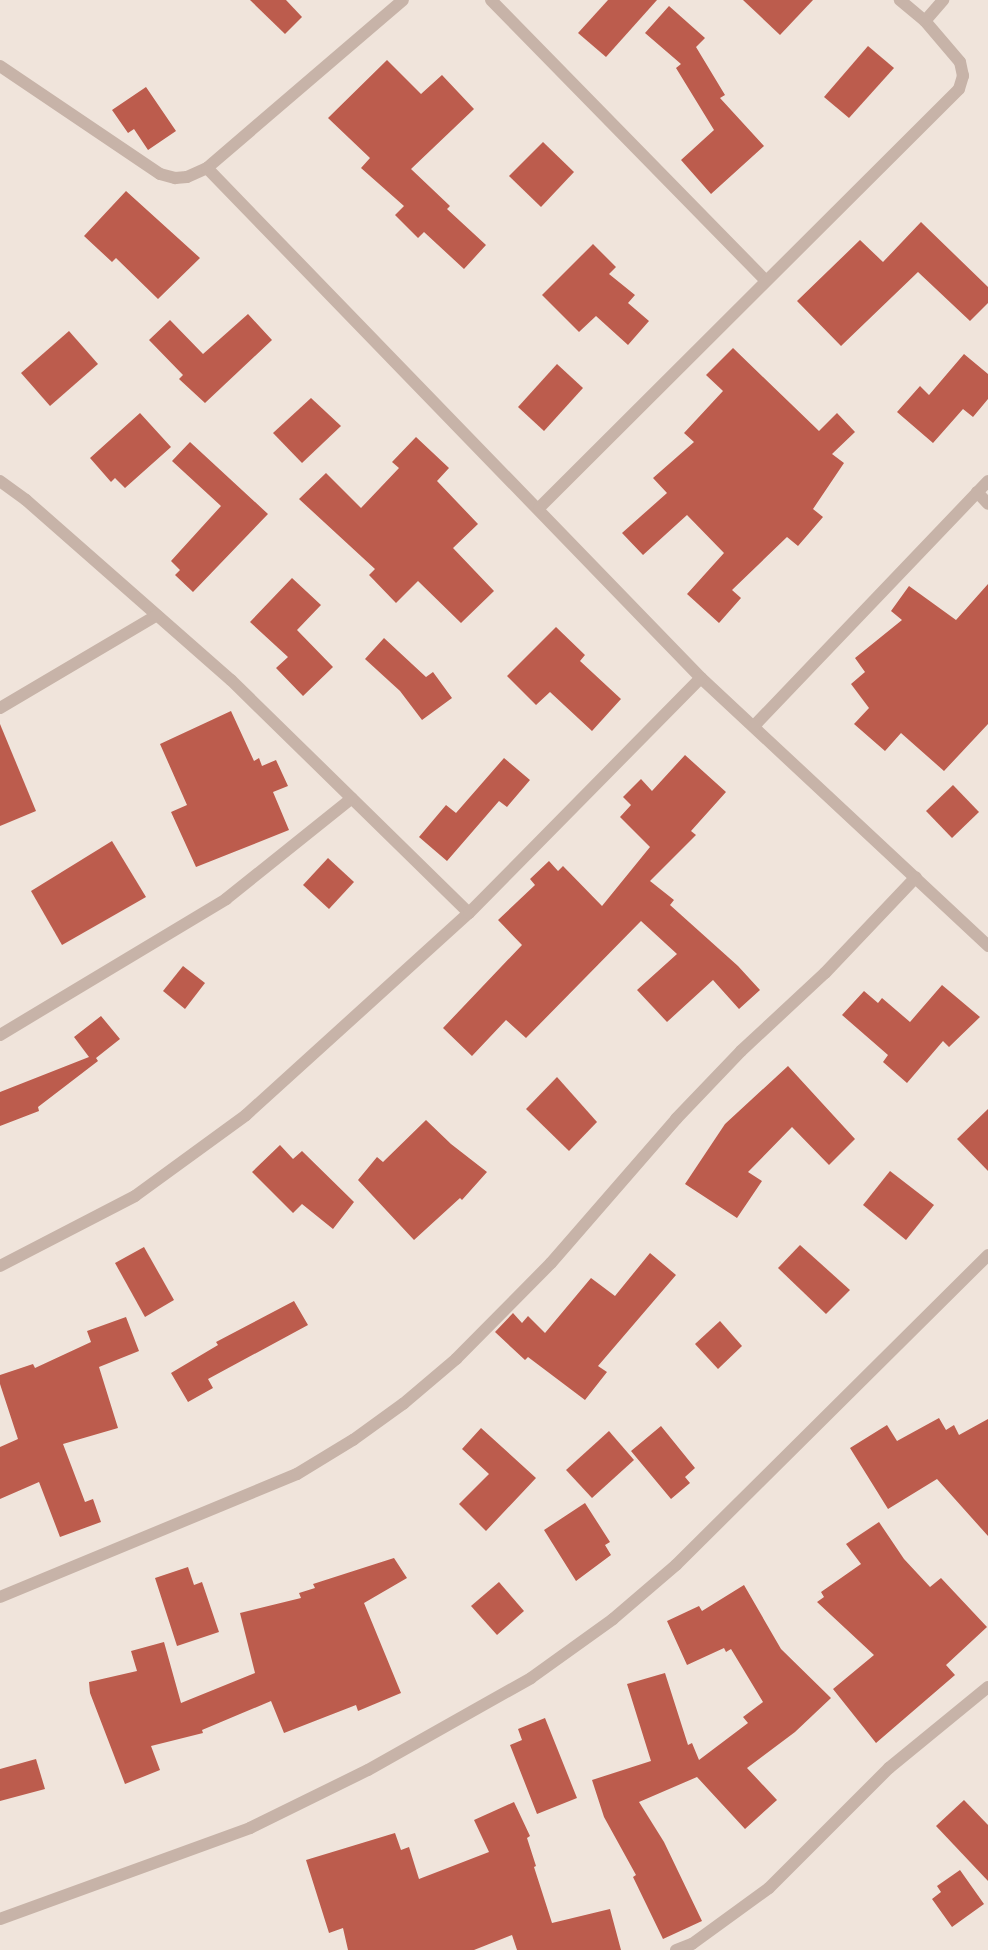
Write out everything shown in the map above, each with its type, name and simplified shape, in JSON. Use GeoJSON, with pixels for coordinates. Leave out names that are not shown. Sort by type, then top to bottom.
{"type":"FeatureCollection","features":[{"type":"Feature","properties":{"kind":"street"},"geometry":{"type":"LineString","coordinates":[[0,66],[160,174],[175,178],[207,168],[403,0]]}},
{"type":"Feature","properties":{"kind":"street"},"geometry":{"type":"LineString","coordinates":[[491,0],[765,280]]}},
{"type":"Feature","properties":{"kind":"street"},"geometry":{"type":"LineString","coordinates":[[539,508],[765,280],[959,89],[963,76],[960,62],[925,21],[900,0]]}},
{"type":"Feature","properties":{"kind":"street"},"geometry":{"type":"LineString","coordinates":[[925,21],[943,0]]}},
{"type":"Feature","properties":{"kind":"street"},"geometry":{"type":"LineString","coordinates":[[207,168],[539,508],[701,678],[988,946]]}},
{"type":"Feature","properties":{"kind":"street"},"geometry":{"type":"LineString","coordinates":[[0,481],[26,500],[231,680],[469,913]]}},
{"type":"Feature","properties":{"kind":"street"},"geometry":{"type":"LineString","coordinates":[[754,726],[988,481]]}},
{"type":"Feature","properties":{"kind":"street"},"geometry":{"type":"LineString","coordinates":[[977,492],[988,504]]}},
{"type":"Feature","properties":{"kind":"street"},"geometry":{"type":"LineString","coordinates":[[0,708],[157,616]]}},
{"type":"Feature","properties":{"kind":"street"},"geometry":{"type":"LineString","coordinates":[[0,1266],[135,1196],[183,1164],[246,1115],[469,913],[701,678]]}},
{"type":"Feature","properties":{"kind":"street"},"geometry":{"type":"LineString","coordinates":[[0,1035],[226,899],[352,798]]}},
{"type":"Feature","properties":{"kind":"street"},"geometry":{"type":"LineString","coordinates":[[0,1597],[297,1474],[353,1440],[403,1404],[456,1359],[551,1263],[676,1119],[741,1052],[825,973],[916,877]]}},
{"type":"Feature","properties":{"kind":"street"},"geometry":{"type":"LineString","coordinates":[[0,1919],[250,1828],[368,1770],[531,1678],[613,1619],[676,1565],[988,1255]]}},
{"type":"Feature","properties":{"kind":"street"},"geometry":{"type":"LineString","coordinates":[[676,1950],[692,1944],[769,1888],[889,1768],[988,1687]]}},
{"type":"Feature","properties":{"kind":"building"},"geometry":{"type":"Polygon","coordinates":[[[250,0],[286,0],[302,17],[285,34],[250,0]]]}},
{"type":"Feature","properties":{"kind":"building"},"geometry":{"type":"Polygon","coordinates":[[[608,0],[657,0],[606,57],[578,33],[608,0]]]}},
{"type":"Feature","properties":{"kind":"building"},"geometry":{"type":"Polygon","coordinates":[[[743,0],[813,0],[780,35],[743,0]]]}},
{"type":"Feature","properties":{"kind":"building"},"geometry":{"type":"Polygon","coordinates":[[[669,6],[705,38],[696,47],[725,95],[720,98],[764,146],[711,194],[681,160],[714,130],[676,68],[681,64],[645,33],[669,6]]]}},
{"type":"Feature","properties":{"kind":"building"},"geometry":{"type":"Polygon","coordinates":[[[868,46],[894,68],[849,118],[824,97],[868,46]]]}},
{"type":"Feature","properties":{"kind":"building"},"geometry":{"type":"Polygon","coordinates":[[[387,60],[421,94],[442,75],[474,109],[411,169],[450,206],[447,209],[486,245],[464,269],[424,232],[418,238],[395,215],[404,206],[361,168],[370,158],[328,118],[387,60]]]}},
{"type":"Feature","properties":{"kind":"building"},"geometry":{"type":"Polygon","coordinates":[[[146,87],[176,131],[148,150],[134,129],[128,133],[112,110],[146,87]]]}},
{"type":"Feature","properties":{"kind":"building"},"geometry":{"type":"Polygon","coordinates":[[[543,142],[574,172],[541,207],[509,176],[543,142]]]}},
{"type":"Feature","properties":{"kind":"building"},"geometry":{"type":"Polygon","coordinates":[[[126,191],[200,258],[158,299],[116,258],[112,262],[84,236],[126,191]]]}},
{"type":"Feature","properties":{"kind":"building"},"geometry":{"type":"Polygon","coordinates":[[[921,222],[988,287],[988,303],[970,321],[918,272],[841,346],[797,301],[860,240],[883,262],[921,222]]]}},
{"type":"Feature","properties":{"kind":"building"},"geometry":{"type":"Polygon","coordinates":[[[593,244],[616,267],[609,274],[635,295],[628,303],[649,321],[628,345],[596,316],[579,332],[542,295],[593,244]]]}},
{"type":"Feature","properties":{"kind":"building"},"geometry":{"type":"Polygon","coordinates":[[[248,314],[272,340],[205,403],[179,379],[183,375],[149,340],[170,320],[203,354],[248,314]]]}},
{"type":"Feature","properties":{"kind":"building"},"geometry":{"type":"Polygon","coordinates":[[[69,331],[98,364],[50,406],[21,373],[69,331]]]}},
{"type":"Feature","properties":{"kind":"building"},"geometry":{"type":"Polygon","coordinates":[[[733,348],[819,431],[837,413],[855,432],[832,454],[844,463],[813,509],[823,517],[798,546],[787,537],[732,590],[741,598],[719,623],[687,594],[724,553],[687,515],[643,555],[622,533],[667,493],[653,478],[694,442],[684,433],[723,391],[706,375],[733,348]]]}},
{"type":"Feature","properties":{"kind":"building"},"geometry":{"type":"Polygon","coordinates":[[[964,354],[988,374],[988,399],[973,417],[963,409],[933,443],[897,412],[920,386],[929,395],[964,354]]]}},
{"type":"Feature","properties":{"kind":"building"},"geometry":{"type":"Polygon","coordinates":[[[557,364],[583,388],[544,431],[518,407],[557,364]]]}},
{"type":"Feature","properties":{"kind":"building"},"geometry":{"type":"Polygon","coordinates":[[[311,398],[341,426],[302,463],[273,433],[311,398]]]}},
{"type":"Feature","properties":{"kind":"building"},"geometry":{"type":"Polygon","coordinates":[[[140,413],[171,447],[125,488],[115,478],[111,482],[90,458],[140,413]]]}},
{"type":"Feature","properties":{"kind":"building"},"geometry":{"type":"Polygon","coordinates":[[[416,437],[449,468],[437,481],[478,524],[453,548],[494,591],[461,623],[418,581],[396,603],[369,575],[375,569],[299,499],[326,473],[361,508],[399,468],[392,462],[416,437]]]}},
{"type":"Feature","properties":{"kind":"building"},"geometry":{"type":"Polygon","coordinates":[[[190,442],[268,514],[193,592],[175,575],[180,570],[171,561],[221,506],[172,461],[190,442]]]}},
{"type":"Feature","properties":{"kind":"building"},"geometry":{"type":"Polygon","coordinates":[[[292,578],[321,605],[297,630],[333,667],[303,696],[276,668],[288,657],[250,622],[292,578]]]}},
{"type":"Feature","properties":{"kind":"building"},"geometry":{"type":"Polygon","coordinates":[[[988,584],[988,724],[944,771],[901,733],[885,751],[854,724],[869,708],[851,684],[865,672],[855,658],[902,620],[891,611],[909,586],[956,620],[988,584]]]}},
{"type":"Feature","properties":{"kind":"building"},"geometry":{"type":"Polygon","coordinates":[[[556,627],[585,655],[580,661],[621,699],[592,731],[550,692],[536,705],[507,676],[556,627]]]}},
{"type":"Feature","properties":{"kind":"building"},"geometry":{"type":"Polygon","coordinates":[[[384,638],[426,677],[433,672],[452,698],[422,720],[400,691],[365,659],[384,638]]]}},
{"type":"Feature","properties":{"kind":"building"},"geometry":{"type":"Polygon","coordinates":[[[231,711],[254,761],[259,758],[262,766],[276,760],[288,786],[273,792],[289,830],[196,867],[171,812],[187,805],[160,744],[231,711]]]}},
{"type":"Feature","properties":{"kind":"building"},"geometry":{"type":"Polygon","coordinates":[[[0,724],[36,811],[0,826],[0,724]]]}},
{"type":"Feature","properties":{"kind":"building"},"geometry":{"type":"Polygon","coordinates":[[[685,755],[726,792],[691,831],[696,835],[650,881],[674,900],[670,905],[738,966],[760,990],[739,1009],[713,980],[667,1022],[637,990],[677,954],[641,921],[526,1038],[506,1020],[472,1056],[443,1028],[522,945],[498,920],[535,885],[530,879],[549,861],[558,871],[563,866],[602,906],[650,847],[620,817],[631,805],[623,797],[641,779],[652,791],[685,755]]]}},
{"type":"Feature","properties":{"kind":"building"},"geometry":{"type":"Polygon","coordinates":[[[504,758],[530,780],[507,807],[499,801],[447,861],[419,837],[446,805],[456,813],[504,758]]]}},
{"type":"Feature","properties":{"kind":"building"},"geometry":{"type":"Polygon","coordinates":[[[953,785],[979,812],[952,838],[926,811],[953,785]]]}},
{"type":"Feature","properties":{"kind":"building"},"geometry":{"type":"Polygon","coordinates":[[[112,841],[146,897],[62,945],[31,891],[112,841]]]}},
{"type":"Feature","properties":{"kind":"building"},"geometry":{"type":"Polygon","coordinates":[[[328,858],[354,882],[329,909],[303,885],[328,858]]]}},
{"type":"Feature","properties":{"kind":"building"},"geometry":{"type":"Polygon","coordinates":[[[183,966],[205,983],[185,1009],[163,991],[183,966]]]}},
{"type":"Feature","properties":{"kind":"building"},"geometry":{"type":"Polygon","coordinates":[[[942,985],[980,1017],[949,1047],[943,1041],[907,1083],[883,1062],[888,1055],[842,1015],[864,991],[878,1003],[882,998],[910,1022],[942,985]]]}},
{"type":"Feature","properties":{"kind":"building"},"geometry":{"type":"Polygon","coordinates":[[[101,1016],[120,1039],[96,1058],[98,1061],[38,1107],[39,1111],[0,1126],[0,1092],[89,1057],[74,1037],[101,1016]]]}},
{"type":"Feature","properties":{"kind":"building"},"geometry":{"type":"Polygon","coordinates":[[[788,1066],[855,1139],[829,1165],[792,1127],[748,1172],[762,1181],[737,1218],[685,1184],[725,1124],[788,1066]]]}},
{"type":"Feature","properties":{"kind":"building"},"geometry":{"type":"Polygon","coordinates":[[[557,1077],[597,1122],[569,1151],[526,1109],[557,1077]]]}},
{"type":"Feature","properties":{"kind":"building"},"geometry":{"type":"Polygon","coordinates":[[[988,1109],[988,1171],[957,1139],[988,1109]]]}},
{"type":"Feature","properties":{"kind":"building"},"geometry":{"type":"Polygon","coordinates":[[[426,1120],[451,1144],[487,1172],[462,1200],[460,1198],[414,1240],[358,1180],[377,1157],[383,1162],[426,1120]]]}},
{"type":"Feature","properties":{"kind":"building"},"geometry":{"type":"Polygon","coordinates":[[[280,1145],[293,1159],[302,1151],[354,1202],[333,1229],[302,1204],[293,1213],[252,1172],[280,1145]]]}},
{"type":"Feature","properties":{"kind":"building"},"geometry":{"type":"Polygon","coordinates":[[[890,1171],[934,1205],[906,1240],[863,1205],[890,1171]]]}},
{"type":"Feature","properties":{"kind":"building"},"geometry":{"type":"Polygon","coordinates":[[[800,1245],[850,1290],[826,1314],[778,1268],[800,1245]]]}},
{"type":"Feature","properties":{"kind":"building"},"geometry":{"type":"Polygon","coordinates":[[[144,1247],[174,1300],[145,1317],[115,1263],[144,1247]]]}},
{"type":"Feature","properties":{"kind":"building"},"geometry":{"type":"Polygon","coordinates":[[[650,1253],[676,1275],[598,1366],[607,1372],[585,1400],[528,1357],[525,1360],[495,1332],[513,1313],[522,1323],[528,1316],[545,1333],[591,1278],[615,1296],[650,1253]]]}},
{"type":"Feature","properties":{"kind":"building"},"geometry":{"type":"Polygon","coordinates":[[[294,1301],[308,1325],[208,1379],[213,1388],[188,1402],[171,1373],[218,1345],[216,1342],[294,1301]]]}},
{"type":"Feature","properties":{"kind":"building"},"geometry":{"type":"Polygon","coordinates":[[[126,1317],[139,1351],[99,1367],[118,1428],[63,1444],[85,1502],[93,1499],[101,1522],[60,1537],[39,1482],[0,1499],[0,1447],[18,1439],[0,1384],[0,1375],[33,1364],[35,1368],[91,1342],[87,1331],[126,1317]]]}},
{"type":"Feature","properties":{"kind":"building"},"geometry":{"type":"Polygon","coordinates":[[[720,1321],[742,1346],[718,1369],[695,1344],[720,1321]]]}},
{"type":"Feature","properties":{"kind":"building"},"geometry":{"type":"Polygon","coordinates":[[[939,1418],[946,1430],[954,1425],[959,1435],[988,1419],[988,1536],[937,1479],[888,1509],[850,1448],[887,1425],[897,1441],[939,1418]]]}},
{"type":"Feature","properties":{"kind":"building"},"geometry":{"type":"Polygon","coordinates":[[[661,1426],[695,1468],[685,1477],[690,1483],[671,1499],[631,1451],[661,1426]]]}},
{"type":"Feature","properties":{"kind":"building"},"geometry":{"type":"Polygon","coordinates":[[[481,1428],[536,1478],[486,1531],[459,1504],[489,1474],[462,1449],[481,1428]]]}},
{"type":"Feature","properties":{"kind":"building"},"geometry":{"type":"Polygon","coordinates":[[[609,1431],[634,1460],[592,1498],[566,1470],[609,1431]]]}},
{"type":"Feature","properties":{"kind":"building"},"geometry":{"type":"Polygon","coordinates":[[[585,1503],[610,1542],[605,1545],[611,1555],[576,1581],[544,1530],[585,1503]]]}},
{"type":"Feature","properties":{"kind":"building"},"geometry":{"type":"Polygon","coordinates":[[[879,1522],[904,1559],[930,1587],[941,1578],[987,1627],[946,1665],[955,1675],[876,1743],[833,1689],[874,1655],[817,1602],[824,1597],[821,1592],[861,1564],[846,1544],[879,1522]]]}},
{"type":"Feature","properties":{"kind":"building"},"geometry":{"type":"Polygon","coordinates":[[[394,1558],[407,1578],[364,1603],[401,1693],[358,1711],[356,1705],[284,1733],[271,1701],[202,1730],[203,1733],[151,1746],[160,1770],[125,1784],[90,1693],[89,1682],[137,1671],[131,1651],[164,1642],[181,1703],[255,1673],[240,1613],[301,1598],[299,1593],[315,1588],[313,1584],[394,1558]]]}},
{"type":"Feature","properties":{"kind":"building"},"geometry":{"type":"Polygon","coordinates":[[[188,1567],[194,1585],[202,1582],[219,1632],[177,1646],[155,1578],[188,1567]]]}},
{"type":"Feature","properties":{"kind":"building"},"geometry":{"type":"Polygon","coordinates":[[[499,1582],[524,1611],[497,1635],[471,1606],[499,1582]]]}},
{"type":"Feature","properties":{"kind":"building"},"geometry":{"type":"Polygon","coordinates":[[[744,1585],[781,1649],[831,1698],[795,1732],[747,1768],[777,1800],[745,1829],[697,1777],[639,1802],[664,1842],[702,1921],[663,1939],[633,1877],[636,1875],[604,1817],[592,1780],[651,1761],[627,1684],[665,1673],[688,1745],[692,1743],[699,1760],[748,1723],[743,1717],[763,1702],[731,1649],[726,1652],[724,1648],[687,1665],[667,1621],[699,1606],[702,1611],[744,1585]]]}},
{"type":"Feature","properties":{"kind":"building"},"geometry":{"type":"Polygon","coordinates":[[[545,1718],[577,1798],[537,1814],[510,1745],[522,1740],[518,1729],[545,1718]]]}},
{"type":"Feature","properties":{"kind":"building"},"geometry":{"type":"Polygon","coordinates":[[[36,1759],[45,1789],[0,1801],[0,1769],[36,1759]]]}},
{"type":"Feature","properties":{"kind":"building"},"geometry":{"type":"Polygon","coordinates":[[[964,1800],[988,1825],[988,1881],[936,1826],[964,1800]]]}},
{"type":"Feature","properties":{"kind":"building"},"geometry":{"type":"Polygon","coordinates":[[[514,1802],[530,1836],[527,1838],[536,1866],[534,1867],[552,1923],[610,1909],[621,1950],[517,1950],[512,1935],[474,1950],[348,1950],[343,1928],[329,1933],[306,1860],[395,1833],[401,1850],[409,1847],[419,1879],[489,1852],[474,1820],[514,1802]]]}},
{"type":"Feature","properties":{"kind":"building"},"geometry":{"type":"Polygon","coordinates":[[[960,1870],[984,1904],[952,1927],[932,1899],[941,1892],[937,1886],[960,1870]]]}}]}
